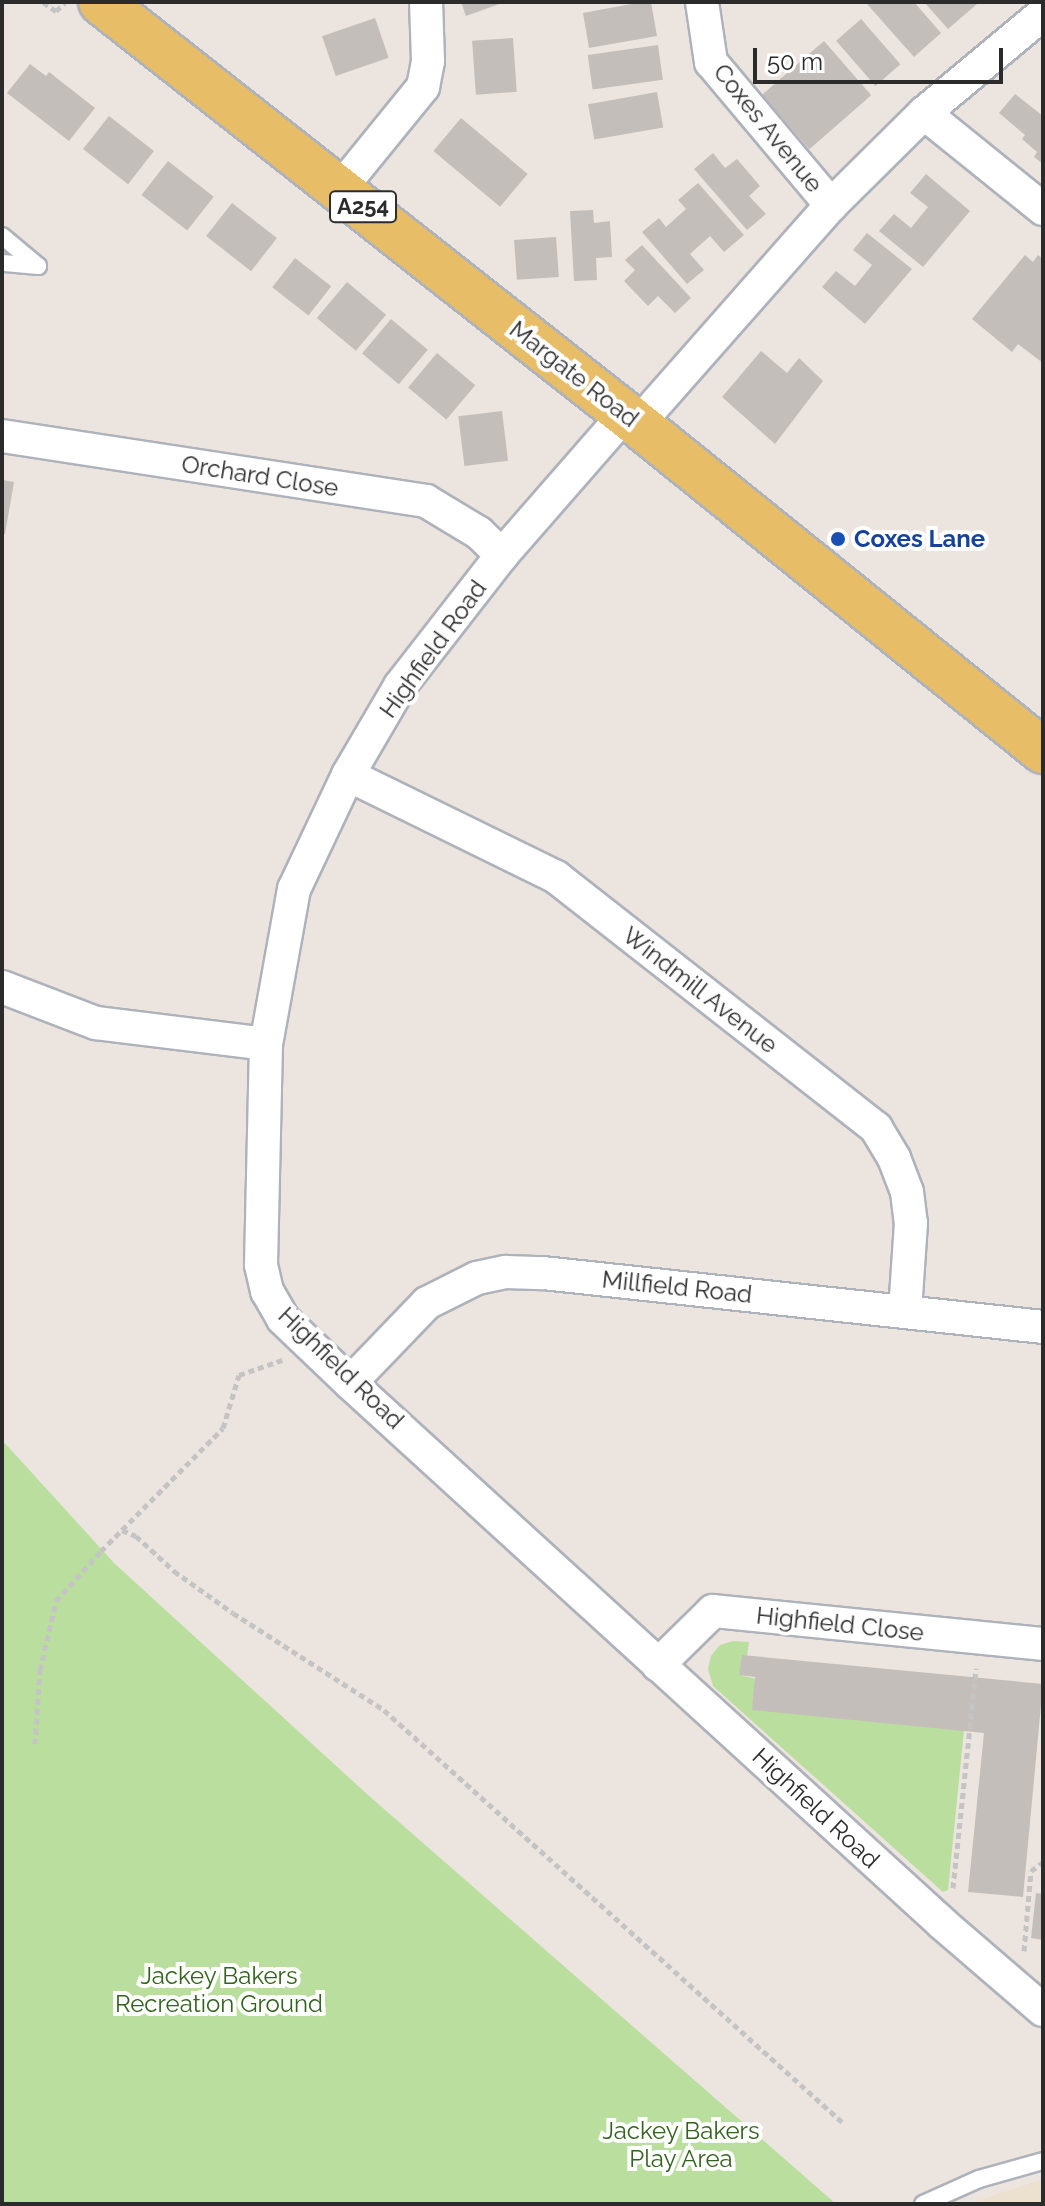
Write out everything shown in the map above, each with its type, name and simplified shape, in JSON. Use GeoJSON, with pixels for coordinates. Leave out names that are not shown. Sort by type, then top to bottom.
{"type":"FeatureCollection","features":[{"type":"Feature","properties":{"kind":"main road","name":"Margate Road"},"geometry":{"type":"LineString","coordinates":[[101,2],[631,419],[1043,751]]}},
{"type":"Feature","properties":{"kind":"street"},"geometry":{"type":"LineString","coordinates":[[340,189],[423,87],[428,61],[426,2]]}},
{"type":"Feature","properties":{"kind":"street","name":"Coxes Avenue"},"geometry":{"type":"LineString","coordinates":[[702,2],[711,62],[831,205]]}},
{"type":"Feature","properties":{"kind":"street"},"geometry":{"type":"LineString","coordinates":[[631,419],[831,205],[924,113],[1043,14]]}},
{"type":"Feature","properties":{"kind":"street"},"geometry":{"type":"LineString","coordinates":[[924,113],[1043,209]]}},
{"type":"Feature","properties":{"kind":"street","name":"Highfield Road"},"geometry":{"type":"LineString","coordinates":[[631,419],[502,555],[400,686],[348,775],[294,889],[266,1044],[261,1265],[267,1291],[283,1319],[350,1383],[943,1924],[1032,2000]]}},
{"type":"Feature","properties":{"kind":"street","name":"Orchard Close"},"geometry":{"type":"LineString","coordinates":[[2,436],[426,501],[479,533],[502,555]]}},
{"type":"Feature","properties":{"kind":"street","name":"Windmill Avenue"},"geometry":{"type":"LineString","coordinates":[[348,775],[556,877],[876,1128],[894,1158],[907,1192],[911,1223],[905,1312]]}},
{"type":"Feature","properties":{"kind":"street"},"geometry":{"type":"LineString","coordinates":[[2,987],[96,1023],[266,1044]]}},
{"type":"Feature","properties":{"kind":"street","name":"Millfield Road"},"geometry":{"type":"LineString","coordinates":[[350,1383],[427,1303],[477,1278],[506,1272],[543,1273],[1043,1327]]}},
{"type":"Feature","properties":{"kind":"street","name":"Highfield Close"},"geometry":{"type":"LineString","coordinates":[[658,1665],[713,1611],[1043,1644]]}},
{"type":"Feature","properties":{"kind":"lane"},"geometry":{"type":"LineString","coordinates":[[2,236],[38,266],[2,263]]}},
{"type":"Feature","properties":{"kind":"lane"},"geometry":{"type":"LineString","coordinates":[[923,2204],[979,2179],[1043,2161]]}},
{"type":"Feature","properties":{"kind":"path"},"geometry":{"type":"LineString","coordinates":[[43,2],[56,11],[66,2]]}},
{"type":"Feature","properties":{"kind":"path"},"geometry":{"type":"LineString","coordinates":[[35,1744],[40,1670],[56,1601],[223,1428],[239,1375]]}},
{"type":"Feature","properties":{"kind":"path"},"geometry":{"type":"LineString","coordinates":[[122,1530],[136,1536],[174,1571],[233,1613],[384,1710],[842,2122]]}},
{"type":"Feature","properties":{"kind":"path"},"geometry":{"type":"LineString","coordinates":[[943,1924],[952,1897],[979,1638]]}},
{"type":"Feature","properties":{"kind":"path"},"geometry":{"type":"LineString","coordinates":[[1032,2000],[1031,1871],[1043,1862]]}},
{"type":"Feature","properties":{"kind":"shaded area"},"geometry":{"type":"Polygon","coordinates":[[[1043,2179],[1043,2204],[968,2204],[1043,2179]]]}},
{"type":"Feature","properties":{"kind":"green space","name":"Jackey Bakers Recreation Ground"},"geometry":{"type":"Polygon","coordinates":[[[2,1440],[114,1563],[368,1795],[836,2204],[2,2204],[2,1440]]]}},
{"type":"Feature","properties":{"kind":"green space"},"geometry":{"type":"Polygon","coordinates":[[[733,1641],[749,1642],[747,1656],[742,1656],[740,1675],[964,1730],[948,1890],[943,1892],[713,1686],[708,1669],[711,1656],[720,1645],[733,1641]]]}},
{"type":"Feature","properties":{"kind":"building"},"geometry":{"type":"Polygon","coordinates":[[[461,2],[505,2],[466,16],[461,2]]]}},
{"type":"Feature","properties":{"kind":"building"},"geometry":{"type":"Polygon","coordinates":[[[651,2],[657,36],[589,48],[583,13],[651,2]]]}},
{"type":"Feature","properties":{"kind":"building"},"geometry":{"type":"Polygon","coordinates":[[[914,2],[941,33],[914,57],[867,4],[914,2]]]}},
{"type":"Feature","properties":{"kind":"building"},"geometry":{"type":"Polygon","coordinates":[[[924,2],[975,2],[977,4],[948,29],[924,2]]]}},
{"type":"Feature","properties":{"kind":"building"},"geometry":{"type":"Polygon","coordinates":[[[375,18],[389,58],[336,76],[322,36],[375,18]]]}},
{"type":"Feature","properties":{"kind":"building"},"geometry":{"type":"Polygon","coordinates":[[[861,19],[900,64],[875,86],[836,41],[861,19]]]}},
{"type":"Feature","properties":{"kind":"building"},"geometry":{"type":"Polygon","coordinates":[[[513,38],[517,92],[476,95],[472,41],[513,38]]]}},
{"type":"Feature","properties":{"kind":"building"},"geometry":{"type":"Polygon","coordinates":[[[824,41],[871,95],[809,149],[762,95],[824,41]]]}},
{"type":"Feature","properties":{"kind":"building"},"geometry":{"type":"Polygon","coordinates":[[[658,45],[663,80],[593,90],[588,55],[658,45]]]}},
{"type":"Feature","properties":{"kind":"building"},"geometry":{"type":"Polygon","coordinates":[[[30,64],[46,76],[49,72],[95,108],[69,141],[7,93],[30,64]]]}},
{"type":"Feature","properties":{"kind":"building"},"geometry":{"type":"Polygon","coordinates":[[[657,92],[663,127],[594,140],[588,104],[657,92]]]}},
{"type":"Feature","properties":{"kind":"building"},"geometry":{"type":"Polygon","coordinates":[[[1015,94],[1043,116],[1043,164],[1034,157],[1037,152],[1022,139],[1025,135],[999,113],[1015,94]]]}},
{"type":"Feature","properties":{"kind":"building"},"geometry":{"type":"Polygon","coordinates":[[[109,116],[154,151],[128,184],[83,149],[109,116]]]}},
{"type":"Feature","properties":{"kind":"building"},"geometry":{"type":"Polygon","coordinates":[[[461,118],[528,174],[500,207],[433,151],[461,118]]]}},
{"type":"Feature","properties":{"kind":"building"},"geometry":{"type":"Polygon","coordinates":[[[713,153],[725,168],[737,159],[760,186],[749,196],[766,214],[747,230],[694,169],[713,153]]]}},
{"type":"Feature","properties":{"kind":"building"},"geometry":{"type":"Polygon","coordinates":[[[168,161],[214,197],[187,231],[142,195],[168,161]]]}},
{"type":"Feature","properties":{"kind":"building"},"geometry":{"type":"Polygon","coordinates":[[[926,174],[970,211],[923,267],[879,231],[894,214],[911,228],[928,207],[910,193],[926,174]]]}},
{"type":"Feature","properties":{"kind":"building"},"geometry":{"type":"Polygon","coordinates":[[[698,183],[744,235],[724,252],[710,236],[690,254],[704,270],[687,284],[642,232],[659,218],[666,227],[686,209],[678,200],[698,183]]]}},
{"type":"Feature","properties":{"kind":"building"},"geometry":{"type":"Polygon","coordinates":[[[232,203],[277,238],[251,271],[206,236],[232,203]]]}},
{"type":"Feature","properties":{"kind":"building"},"geometry":{"type":"Polygon","coordinates":[[[593,210],[594,223],[610,221],[612,257],[596,258],[597,280],[574,281],[570,211],[593,210]]]}},
{"type":"Feature","properties":{"kind":"building"},"geometry":{"type":"Polygon","coordinates":[[[867,233],[912,269],[865,324],[822,287],[836,271],[855,286],[872,265],[853,250],[867,233]]]}},
{"type":"Feature","properties":{"kind":"building"},"geometry":{"type":"Polygon","coordinates":[[[556,237],[559,277],[517,280],[514,240],[556,237]]]}},
{"type":"Feature","properties":{"kind":"building"},"geometry":{"type":"Polygon","coordinates":[[[642,245],[691,298],[675,313],[658,296],[648,306],[624,281],[635,270],[625,260],[642,245]]]}},
{"type":"Feature","properties":{"kind":"building"},"geometry":{"type":"Polygon","coordinates":[[[1025,255],[1033,262],[1038,255],[1043,259],[1043,363],[1018,344],[1012,352],[972,319],[1025,255]]]}},
{"type":"Feature","properties":{"kind":"building"},"geometry":{"type":"Polygon","coordinates":[[[295,258],[331,286],[308,315],[272,287],[295,258]]]}},
{"type":"Feature","properties":{"kind":"building"},"geometry":{"type":"Polygon","coordinates":[[[347,282],[386,315],[356,351],[317,318],[347,282]]]}},
{"type":"Feature","properties":{"kind":"building"},"geometry":{"type":"Polygon","coordinates":[[[391,319],[428,350],[399,384],[362,353],[391,319]]]}},
{"type":"Feature","properties":{"kind":"building"},"geometry":{"type":"Polygon","coordinates":[[[761,351],[787,373],[799,358],[823,381],[775,444],[722,397],[761,351]]]}},
{"type":"Feature","properties":{"kind":"building"},"geometry":{"type":"Polygon","coordinates":[[[437,353],[475,385],[446,420],[408,387],[437,353]]]}},
{"type":"Feature","properties":{"kind":"building"},"geometry":{"type":"Polygon","coordinates":[[[502,411],[508,461],[464,466],[458,416],[502,411]]]}},
{"type":"Feature","properties":{"kind":"building"},"geometry":{"type":"Polygon","coordinates":[[[2,480],[14,482],[5,534],[2,534],[2,480]]]}},
{"type":"Feature","properties":{"kind":"building"},"geometry":{"type":"Polygon","coordinates":[[[742,1655],[1043,1684],[1023,1897],[968,1892],[984,1733],[752,1710],[755,1677],[739,1675],[742,1655]]]}},
{"type":"Feature","properties":{"kind":"building"},"geometry":{"type":"Polygon","coordinates":[[[1036,1893],[1043,1894],[1043,1940],[1031,1938],[1036,1893]]]}},
{"type":"Feature","properties":{"kind":"place","name":"Coxes Lane"},"geometry":{"type":"Point","coordinates":[838,539]}},
{"type":"Feature","properties":{"kind":"park label","name":"Jackey Bakers Play Area"},"geometry":{"type":"Point","coordinates":[681,2145]}}]}
